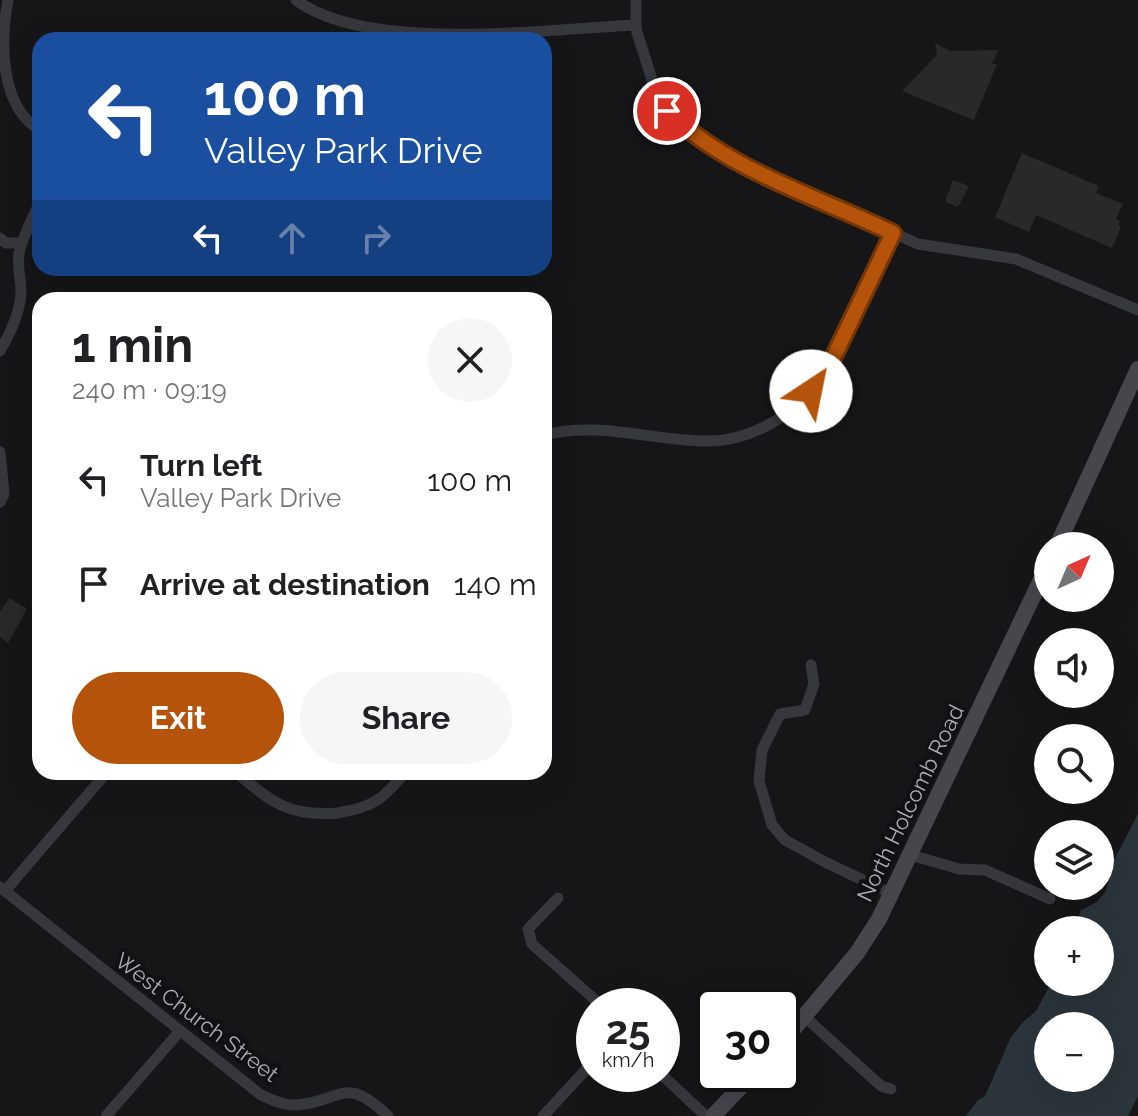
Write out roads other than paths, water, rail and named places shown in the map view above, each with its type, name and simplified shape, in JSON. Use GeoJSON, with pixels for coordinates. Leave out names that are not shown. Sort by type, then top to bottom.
{"type":"FeatureCollection","features":[{"type":"Feature","properties":{"kind":"street"},"geometry":{"type":"LineString","coordinates":[[8,0],[2,46],[3,80],[12,104],[32,124]]}},
{"type":"Feature","properties":{"kind":"street"},"geometry":{"type":"LineString","coordinates":[[296,0],[305,7],[338,20],[409,32]]}},
{"type":"Feature","properties":{"kind":"street"},"geometry":{"type":"LineString","coordinates":[[636,0],[635,25],[653,83],[667,111],[691,134],[725,156],[918,244],[1016,259],[1138,310]]}},
{"type":"Feature","properties":{"kind":"street"},"geometry":{"type":"LineString","coordinates":[[510,32],[635,25]]}},
{"type":"Feature","properties":{"kind":"street"},"geometry":{"type":"LineString","coordinates":[[0,351],[10,334],[20,303],[18,273],[21,243],[32,219]]}},
{"type":"Feature","properties":{"kind":"street"},"geometry":{"type":"LineString","coordinates":[[552,434],[597,429],[704,442],[768,426],[792,411],[825,375],[893,233]]}},
{"type":"Feature","properties":{"kind":"street"},"geometry":{"type":"LineString","coordinates":[[0,238],[6,243],[21,243]]}},
{"type":"Feature","properties":{"kind":"street"},"geometry":{"type":"LineString","coordinates":[[1063,532],[1138,369]]}},
{"type":"Feature","properties":{"kind":"street"},"geometry":{"type":"LineString","coordinates":[[0,452],[4,494],[0,502]]}},
{"type":"Feature","properties":{"kind":"street","name":"North Holcomb Road"},"geometry":{"type":"LineString","coordinates":[[800,1023],[857,953],[892,894],[1034,595]]}},
{"type":"Feature","properties":{"kind":"street"},"geometry":{"type":"LineString","coordinates":[[811,665],[814,684],[805,710],[780,714],[762,750],[759,781],[772,825],[785,840],[892,894]]}},
{"type":"Feature","properties":{"kind":"street"},"geometry":{"type":"LineString","coordinates":[[2,889],[100,780]]}},
{"type":"Feature","properties":{"kind":"street"},"geometry":{"type":"LineString","coordinates":[[245,780],[284,808],[317,814],[350,811],[378,799],[398,780]]}},
{"type":"Feature","properties":{"kind":"street"},"geometry":{"type":"LineString","coordinates":[[911,855],[959,869],[985,870],[1034,892]]}},
{"type":"Feature","properties":{"kind":"street","name":"West Church Street"},"geometry":{"type":"LineString","coordinates":[[2,889],[261,1095],[294,1105],[346,1091],[363,1097],[388,1116]]}},
{"type":"Feature","properties":{"kind":"street"},"geometry":{"type":"LineString","coordinates":[[558,898],[528,929],[532,944],[582,988]]}},
{"type":"Feature","properties":{"kind":"street"},"geometry":{"type":"LineString","coordinates":[[805,1017],[881,1086],[891,1089]]}},
{"type":"Feature","properties":{"kind":"street"},"geometry":{"type":"LineString","coordinates":[[106,1116],[180,1031]]}},
{"type":"Feature","properties":{"kind":"street"},"geometry":{"type":"LineString","coordinates":[[543,1116],[576,1080]]}},
{"type":"Feature","properties":{"kind":"street"},"geometry":{"type":"LineString","coordinates":[[680,1092],[706,1116]]}},
{"type":"Feature","properties":{"kind":"street"},"geometry":{"type":"LineString","coordinates":[[713,1116],[736,1092]]}}]}
